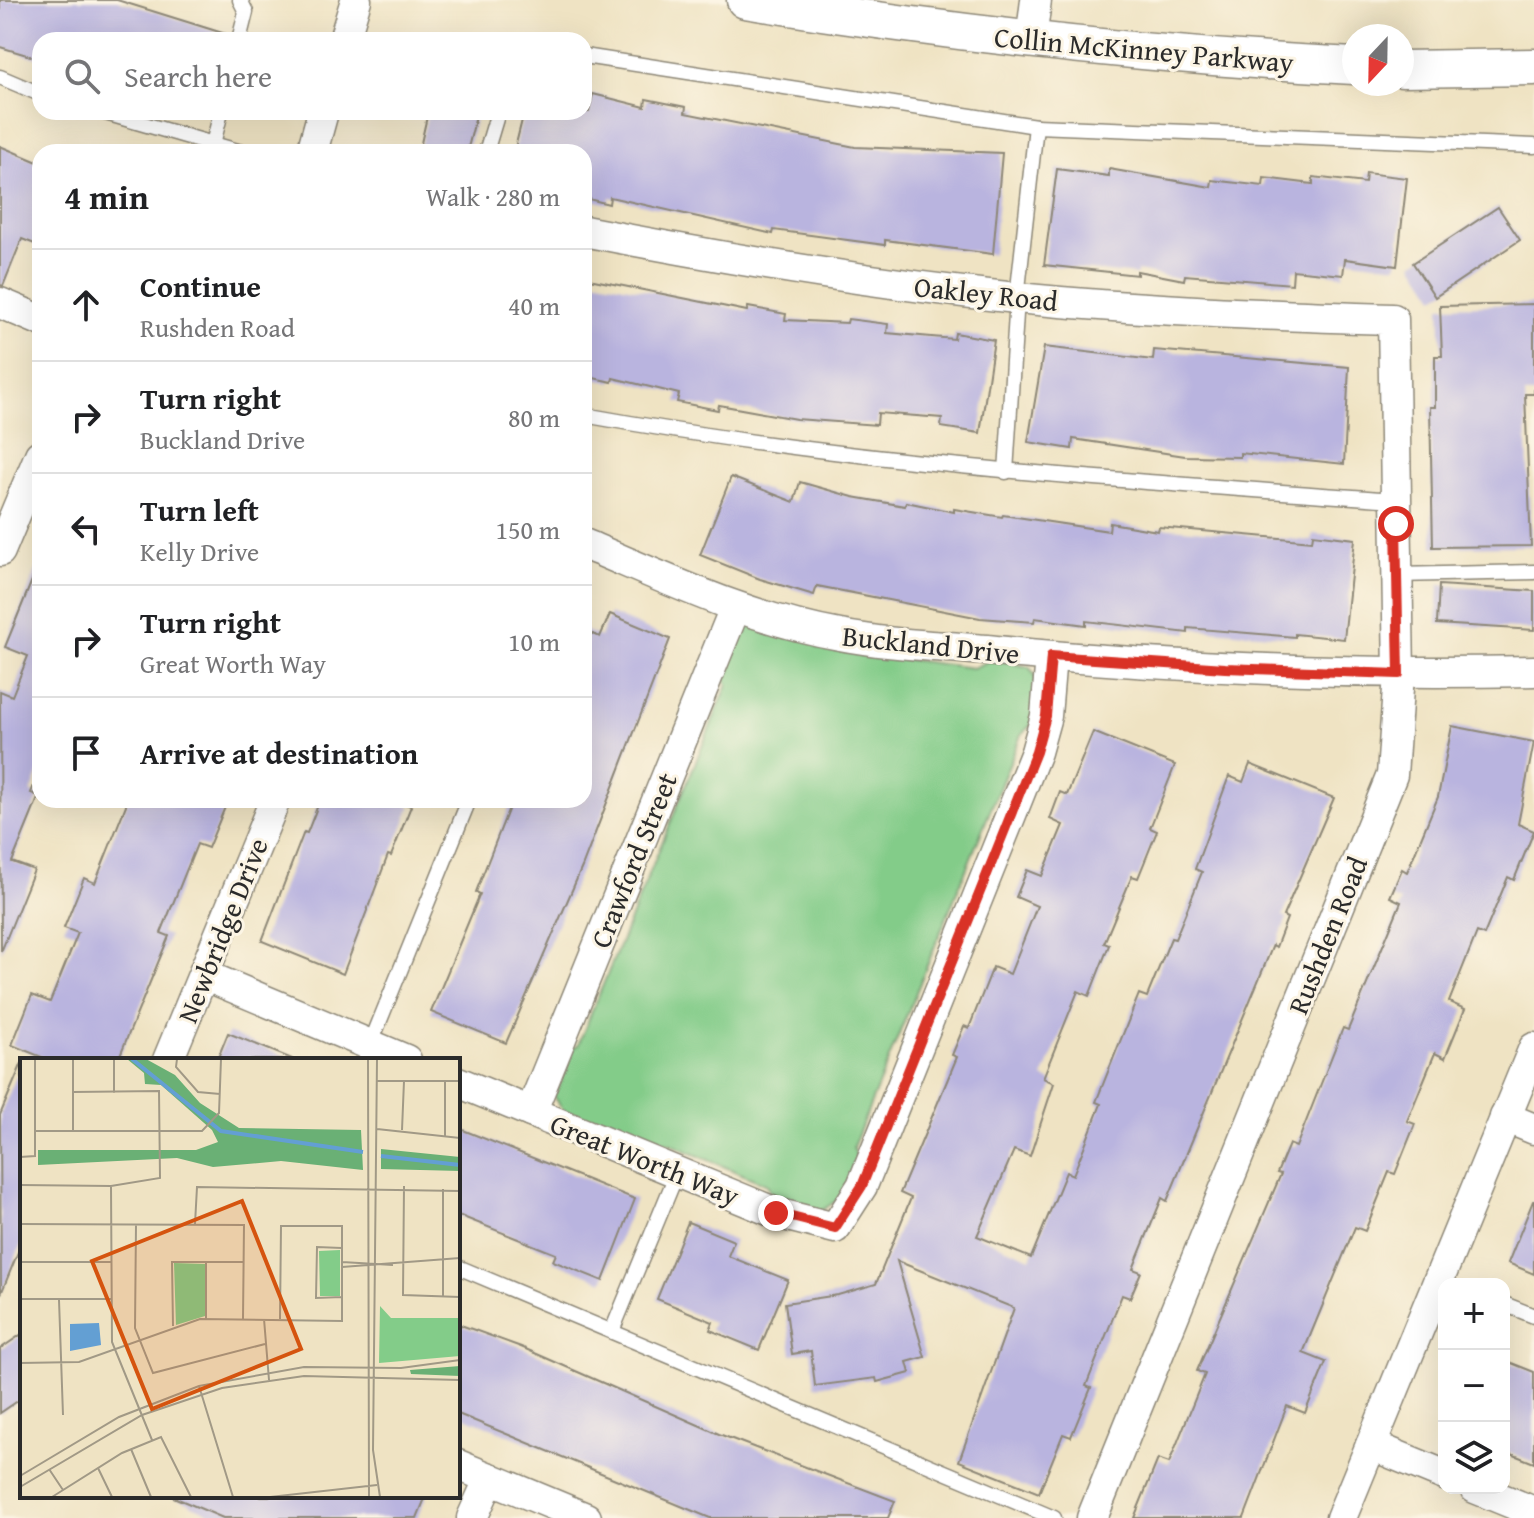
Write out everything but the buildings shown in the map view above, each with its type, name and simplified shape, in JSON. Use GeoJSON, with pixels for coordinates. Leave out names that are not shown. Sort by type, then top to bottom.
{"type":"FeatureCollection","features":[{"type":"Feature","properties":{"kind":"street"},"geometry":{"type":"LineString","coordinates":[[346,32],[356,0]]}},
{"type":"Feature","properties":{"kind":"street","name":"Collin McKinney Parkway"},"geometry":{"type":"LineString","coordinates":[[745,0],[1031,41],[1207,59],[1342,65]]}},
{"type":"Feature","properties":{"kind":"street"},"geometry":{"type":"LineString","coordinates":[[1031,41],[1036,0]]}},
{"type":"Feature","properties":{"kind":"street"},"geometry":{"type":"LineString","coordinates":[[1414,69],[1534,67]]}},
{"type":"Feature","properties":{"kind":"street"},"geometry":{"type":"LineString","coordinates":[[314,144],[321,120]]}},
{"type":"Feature","properties":{"kind":"street","name":"Oakley Road"},"geometry":{"type":"LineString","coordinates":[[592,233],[713,256],[1017,298],[1209,312],[1393,319]]}},
{"type":"Feature","properties":{"kind":"street"},"geometry":{"type":"LineString","coordinates":[[0,303],[32,317]]}},
{"type":"Feature","properties":{"kind":"street","name":"Rushden Road"},"geometry":{"type":"LineString","coordinates":[[1092,1518],[1392,775],[1399,674],[1393,319]]}},
{"type":"Feature","properties":{"kind":"street"},"geometry":{"type":"LineString","coordinates":[[0,551],[32,474]]}},
{"type":"Feature","properties":{"kind":"street","name":"Buckland Drive"},"geometry":{"type":"LineString","coordinates":[[592,547],[735,608],[840,636],[1051,656],[1225,668],[1399,674],[1534,671]]}},
{"type":"Feature","properties":{"kind":"street","name":"Crawford Street"},"geometry":{"type":"LineString","coordinates":[[531,1112],[735,608]]}},
{"type":"Feature","properties":{"kind":"street","name":"Great Worth Way"},"geometry":{"type":"LineString","coordinates":[[460,1083],[776,1213],[835,1228],[862,1186],[1036,752],[1046,716],[1051,656]]}},
{"type":"Feature","properties":{"kind":"street","name":"Newbridge Drive"},"geometry":{"type":"LineString","coordinates":[[169,1058],[272,808]]}},
{"type":"Feature","properties":{"kind":"street"},"geometry":{"type":"LineString","coordinates":[[204,975],[401,1058]]}},
{"type":"Feature","properties":{"kind":"street"},"geometry":{"type":"LineString","coordinates":[[1449,1278],[1505,1117],[1534,1048]]}},
{"type":"Feature","properties":{"kind":"street"},"geometry":{"type":"LineString","coordinates":[[1505,1117],[1534,1129]]}},
{"type":"Feature","properties":{"kind":"street"},"geometry":{"type":"LineString","coordinates":[[1341,1518],[1371,1445],[1438,1302]]}},
{"type":"Feature","properties":{"kind":"street"},"geometry":{"type":"LineString","coordinates":[[1371,1445],[1438,1473]]}},
{"type":"Feature","properties":{"kind":"street"},"geometry":{"type":"LineString","coordinates":[[460,1466],[586,1518]]}},
{"type":"Feature","properties":{"kind":"street"},"geometry":{"type":"LineString","coordinates":[[472,1518],[490,1478]]}},
{"type":"Feature","properties":{"kind":"street"},"geometry":{"type":"LineString","coordinates":[[1490,1494],[1534,1512]]}},
{"type":"Feature","properties":{"kind":"lane"},"geometry":{"type":"LineString","coordinates":[[240,0],[246,12],[241,32]]}},
{"type":"Feature","properties":{"kind":"lane"},"geometry":{"type":"LineString","coordinates":[[592,57],[1036,126],[1534,146]]}},
{"type":"Feature","properties":{"kind":"lane"},"geometry":{"type":"LineString","coordinates":[[0,77],[32,91]]}},
{"type":"Feature","properties":{"kind":"lane"},"geometry":{"type":"LineString","coordinates":[[130,120],[213,144],[219,120]]}},
{"type":"Feature","properties":{"kind":"lane"},"geometry":{"type":"LineString","coordinates":[[488,144],[496,120]]}},
{"type":"Feature","properties":{"kind":"lane"},"geometry":{"type":"LineString","coordinates":[[1006,472],[1017,298],[1036,126]]}},
{"type":"Feature","properties":{"kind":"lane"},"geometry":{"type":"LineString","coordinates":[[592,416],[723,440],[1006,472],[1396,500]]}},
{"type":"Feature","properties":{"kind":"lane"},"geometry":{"type":"LineString","coordinates":[[1397,575],[1534,572]]}},
{"type":"Feature","properties":{"kind":"lane"},"geometry":{"type":"LineString","coordinates":[[370,1045],[466,808]]}},
{"type":"Feature","properties":{"kind":"lane"},"geometry":{"type":"LineString","coordinates":[[612,1331],[677,1173]]}},
{"type":"Feature","properties":{"kind":"lane"},"geometry":{"type":"LineString","coordinates":[[460,1268],[1054,1518]]}},
{"type":"Feature","properties":{"kind":"lane"},"geometry":{"type":"LineString","coordinates":[[1510,1306],[1534,1316]]}},
{"type":"Feature","properties":{"kind":"green space"},"geometry":{"type":"Polygon","coordinates":[[[752,623],[810,637],[818,648],[973,668],[993,659],[1029,667],[1036,677],[1033,723],[1021,735],[853,1147],[858,1161],[842,1197],[821,1211],[771,1197],[768,1185],[623,1124],[611,1130],[563,1110],[550,1090],[562,1056],[578,1045],[728,684],[720,671],[737,632],[752,623]]]}},
{"type":"Feature","properties":{"kind":"route"},"geometry":{"type":"LineString","coordinates":[[776,1213],[835,1228],[862,1186],[1036,752],[1046,716],[1051,656],[1225,668],[1399,674],[1396,524]]}}]}
